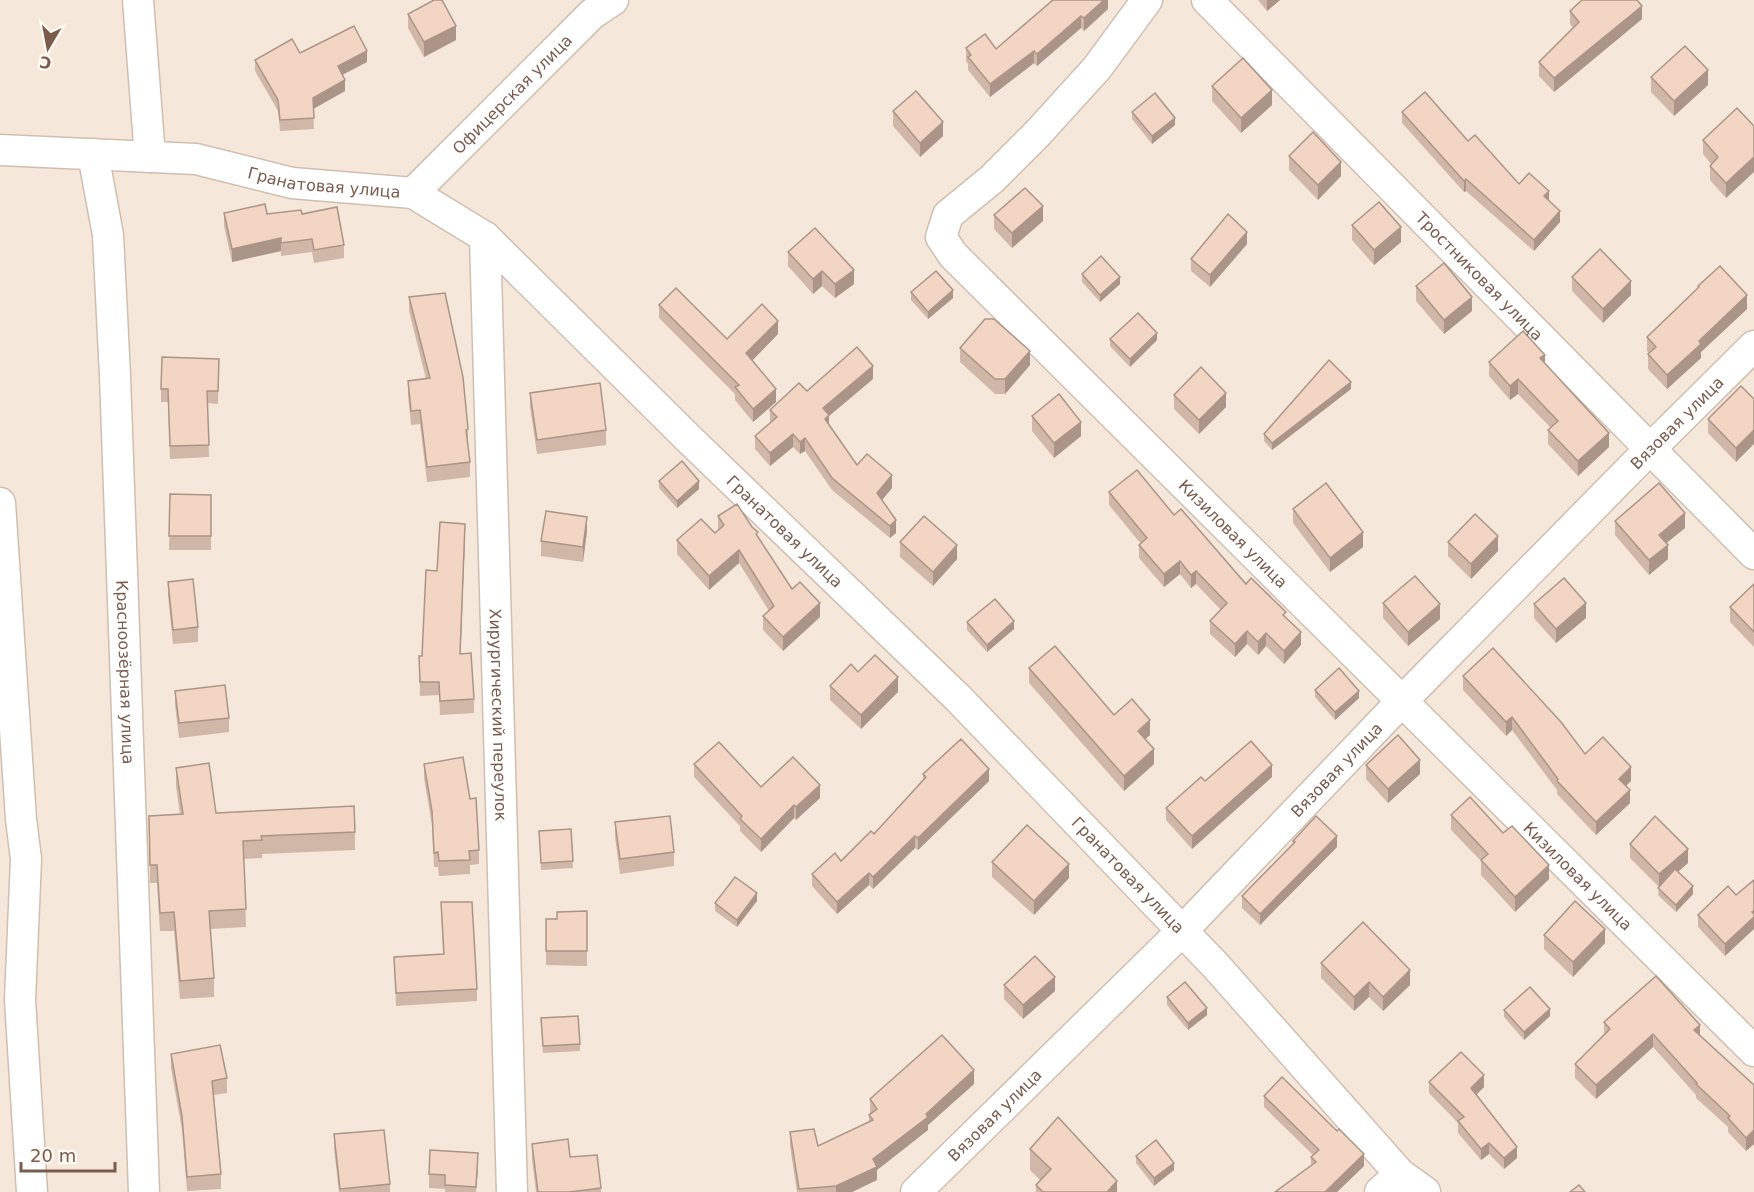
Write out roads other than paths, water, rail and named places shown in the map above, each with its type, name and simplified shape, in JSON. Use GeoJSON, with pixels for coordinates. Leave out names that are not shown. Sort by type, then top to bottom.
{"type":"FeatureCollection","features":[{"type":"Feature","properties":{"kind":"street"},"geometry":{"type":"LineString","coordinates":[[138,0],[150,157]]}},
{"type":"Feature","properties":{"kind":"street","name":"Кизиловая улица"},"geometry":{"type":"LineString","coordinates":[[1148,0],[1097,68],[1038,133],[992,179],[948,214],[940,237],[953,255],[1754,1051]]}},
{"type":"Feature","properties":{"kind":"street","name":"Тростниковая улица"},"geometry":{"type":"LineString","coordinates":[[1207,0],[1754,554]]}},
{"type":"Feature","properties":{"kind":"street","name":"Офицерская улица"},"geometry":{"type":"LineString","coordinates":[[413,193],[596,5]]}},
{"type":"Feature","properties":{"kind":"street","name":"Гранатовая улица"},"geometry":{"type":"LineString","coordinates":[[0,150],[196,159],[292,183],[413,193],[485,237],[697,447],[958,698],[1182,931],[1390,1183],[1425,1192]]}},
{"type":"Feature","properties":{"kind":"street","name":"Красноозёрная улица"},"geometry":{"type":"LineString","coordinates":[[93,154],[108,235],[115,376],[144,1192]]}},
{"type":"Feature","properties":{"kind":"street","name":"Хирургический переулок"},"geometry":{"type":"LineString","coordinates":[[485,237],[512,1192]]}},
{"type":"Feature","properties":{"kind":"street","name":"Вязовая улица"},"geometry":{"type":"LineString","coordinates":[[916,1192],[1182,931],[1401,702],[1754,346]]}},
{"type":"Feature","properties":{"kind":"street"},"geometry":{"type":"LineString","coordinates":[[0,503],[20,807],[26,859],[20,1000],[32,1192]]}}]}
